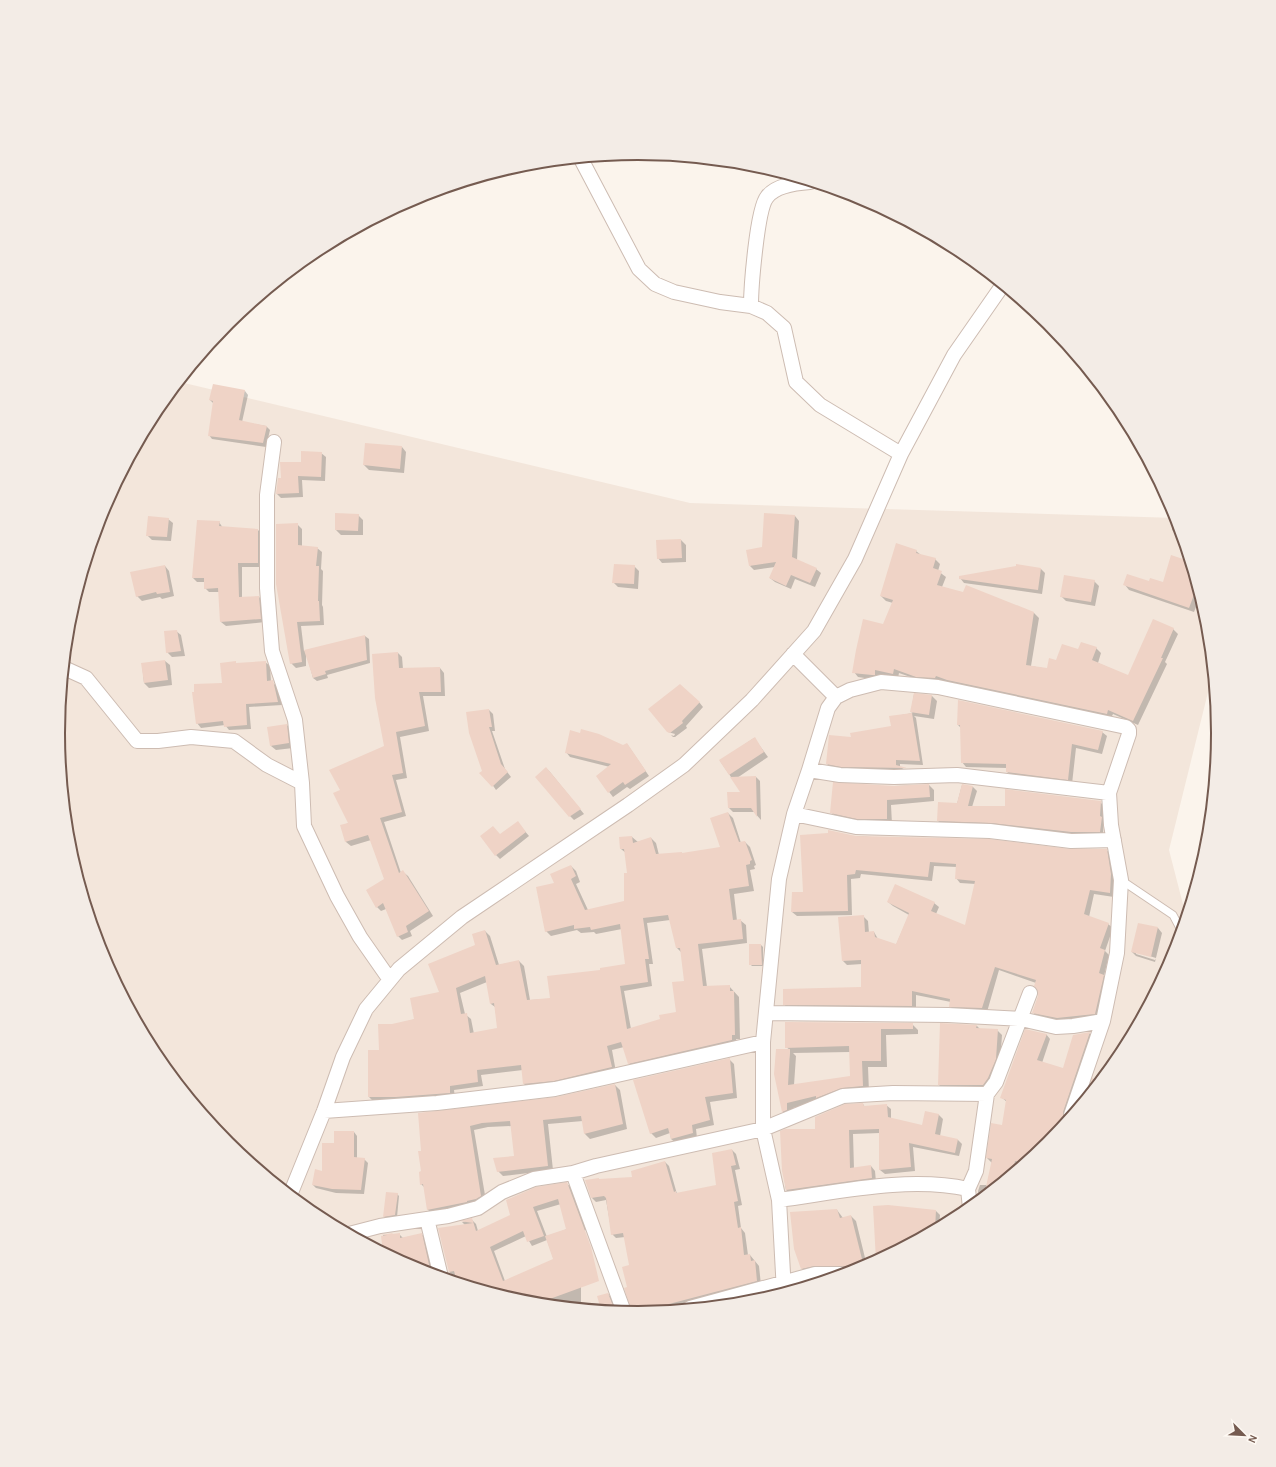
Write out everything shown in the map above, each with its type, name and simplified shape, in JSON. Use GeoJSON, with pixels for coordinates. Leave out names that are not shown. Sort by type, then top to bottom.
{"type":"FeatureCollection","features":[{"type":"Feature","properties":{"kind":"street"},"geometry":{"type":"LineString","coordinates":[[583,163],[639,270],[655,284],[674,292],[720,302],[750,306],[767,314],[784,328],[796,382],[820,405],[901,454]]}},
{"type":"Feature","properties":{"kind":"street"},"geometry":{"type":"LineString","coordinates":[[750,306],[761,215],[766,197],[777,189],[800,184]]}},
{"type":"Feature","properties":{"kind":"street"},"geometry":{"type":"LineString","coordinates":[[292,1190],[324,1110],[343,1057],[366,1009],[399,969],[462,917],[628,805],[684,765],[752,700],[814,631],[855,559],[901,454],[954,355],[1000,289]]}},
{"type":"Feature","properties":{"kind":"street"},"geometry":{"type":"LineString","coordinates":[[274,442],[267,503],[267,588],[271,643],[295,720],[302,783],[304,826],[337,896],[360,937],[390,980]]}},
{"type":"Feature","properties":{"kind":"street"},"geometry":{"type":"LineString","coordinates":[[793,654],[836,697]]}},
{"type":"Feature","properties":{"kind":"street"},"geometry":{"type":"LineString","coordinates":[[69,670],[86,678],[137,741],[158,741],[191,737],[234,741],[267,765],[302,783]]}},
{"type":"Feature","properties":{"kind":"street"},"geometry":{"type":"LineString","coordinates":[[783,1287],[779,1200],[763,1128],[763,1042],[779,880],[794,814],[828,708],[836,697],[850,690],[882,682],[938,687],[1121,725],[1129,730],[1129,734],[1109,793],[1111,825],[1121,880],[1117,953],[1103,1021],[1075,1104]]}},
{"type":"Feature","properties":{"kind":"street"},"geometry":{"type":"LineString","coordinates":[[808,770],[840,775],[894,777],[957,775],[1109,793]]}},
{"type":"Feature","properties":{"kind":"street"},"geometry":{"type":"LineString","coordinates":[[794,814],[856,827],[990,831],[1071,841],[1114,840]]}},
{"type":"Feature","properties":{"kind":"street"},"geometry":{"type":"LineString","coordinates":[[969,1201],[968,1189],[976,1171],[988,1094],[996,1082],[1030,992]]}},
{"type":"Feature","properties":{"kind":"street"},"geometry":{"type":"LineString","coordinates":[[766,1013],[948,1015],[1021,1019],[1056,1027],[1103,1021]]}},
{"type":"Feature","properties":{"kind":"street"},"geometry":{"type":"LineString","coordinates":[[324,1110],[437,1103],[555,1089],[763,1042]]}},
{"type":"Feature","properties":{"kind":"street"},"geometry":{"type":"LineString","coordinates":[[356,1232],[380,1226],[448,1216],[478,1208],[502,1192],[534,1179],[573,1173],[596,1166],[763,1128],[843,1096],[893,1093],[988,1094]]}},
{"type":"Feature","properties":{"kind":"street"},"geometry":{"type":"LineString","coordinates":[[573,1173],[622,1306]]}},
{"type":"Feature","properties":{"kind":"street"},"geometry":{"type":"LineString","coordinates":[[779,1200],[883,1186],[949,1185],[968,1189]]}},
{"type":"Feature","properties":{"kind":"street"},"geometry":{"type":"LineString","coordinates":[[427,1219],[439,1271]]}},
{"type":"Feature","properties":{"kind":"street"},"geometry":{"type":"LineString","coordinates":[[735,1298],[783,1287],[815,1274],[827,1274]]}},
{"type":"Feature","properties":{"kind":"lane"},"geometry":{"type":"LineString","coordinates":[[1121,880],[1173,915],[1178,925]]}},
{"type":"Feature","properties":{"kind":"shaded area"},"geometry":{"type":"Polygon","coordinates":[[[185,383],[690,503],[1169,518],[1181,549],[1200,622],[1209,688],[1169,850],[1184,908],[1167,953],[1152,987],[1134,1020],[1093,1082],[1043,1139],[987,1188],[956,1210],[924,1230],[857,1263],[786,1287],[750,1295],[713,1302],[638,1306],[563,1302],[526,1295],[490,1287],[419,1263],[351,1230],[320,1210],[289,1188],[233,1139],[183,1082],[162,1052],[124,987],[109,953],[95,918],[76,845],[66,771],[65,734],[66,696],[76,622],[95,549],[124,480],[162,415],[185,383]]]}},
{"type":"Feature","properties":{"kind":"building"},"geometry":{"type":"Polygon","coordinates":[[[213,384],[245,390],[239,420],[267,426],[263,443],[208,436],[213,401],[209,400],[213,384]]]}},
{"type":"Feature","properties":{"kind":"building"},"geometry":{"type":"Polygon","coordinates":[[[365,443],[402,446],[400,469],[363,465],[365,443]]]}},
{"type":"Feature","properties":{"kind":"building"},"geometry":{"type":"Polygon","coordinates":[[[301,451],[322,452],[321,477],[298,476],[299,493],[276,494],[278,478],[281,478],[280,462],[301,462],[301,451]]]}},
{"type":"Feature","properties":{"kind":"building"},"geometry":{"type":"Polygon","coordinates":[[[335,513],[359,514],[358,531],[335,530],[335,513]]]}},
{"type":"Feature","properties":{"kind":"building"},"geometry":{"type":"Polygon","coordinates":[[[764,513],[795,515],[792,557],[817,568],[810,583],[791,575],[786,586],[769,578],[776,562],[749,566],[746,550],[762,547],[764,513]]]}},
{"type":"Feature","properties":{"kind":"building"},"geometry":{"type":"Polygon","coordinates":[[[148,516],[169,518],[167,537],[146,536],[148,516]]]}},
{"type":"Feature","properties":{"kind":"building"},"geometry":{"type":"Polygon","coordinates":[[[197,520],[220,521],[219,526],[258,529],[258,563],[238,563],[239,597],[259,596],[261,619],[220,622],[218,588],[204,589],[204,578],[192,578],[197,520]]]}},
{"type":"Feature","properties":{"kind":"building"},"geometry":{"type":"Polygon","coordinates":[[[298,523],[298,545],[318,547],[316,566],[319,566],[318,601],[320,621],[297,622],[302,662],[290,664],[276,584],[276,524],[298,523]]]}},
{"type":"Feature","properties":{"kind":"building"},"geometry":{"type":"Polygon","coordinates":[[[681,539],[682,558],[657,559],[656,540],[681,539]]]}},
{"type":"Feature","properties":{"kind":"building"},"geometry":{"type":"Polygon","coordinates":[[[896,543],[917,550],[916,553],[936,558],[933,568],[942,571],[937,585],[963,592],[966,585],[1034,612],[1026,665],[1047,668],[1049,658],[1056,660],[1062,644],[1078,649],[1081,642],[1097,647],[1092,660],[1128,675],[1153,619],[1174,628],[1161,658],[1163,658],[1133,721],[1108,710],[1107,714],[947,680],[936,676],[935,678],[916,677],[894,669],[893,674],[875,670],[875,675],[852,673],[863,619],[883,624],[893,600],[880,596],[896,543]]]}},
{"type":"Feature","properties":{"kind":"building"},"geometry":{"type":"Polygon","coordinates":[[[1171,555],[1184,559],[1194,596],[1189,608],[1123,585],[1127,574],[1149,581],[1150,578],[1163,582],[1171,555]]]}},
{"type":"Feature","properties":{"kind":"building"},"geometry":{"type":"Polygon","coordinates":[[[614,564],[635,565],[634,584],[612,583],[614,564]]]}},
{"type":"Feature","properties":{"kind":"building"},"geometry":{"type":"Polygon","coordinates":[[[1016,564],[1041,568],[1038,590],[959,579],[959,576],[1016,566],[1016,564]]]}},
{"type":"Feature","properties":{"kind":"building"},"geometry":{"type":"Polygon","coordinates":[[[165,565],[170,592],[157,594],[156,592],[136,597],[130,572],[165,565]]]}},
{"type":"Feature","properties":{"kind":"building"},"geometry":{"type":"Polygon","coordinates":[[[1064,575],[1095,580],[1091,602],[1060,597],[1064,575]]]}},
{"type":"Feature","properties":{"kind":"building"},"geometry":{"type":"Polygon","coordinates":[[[177,630],[181,651],[166,653],[164,631],[177,630]]]}},
{"type":"Feature","properties":{"kind":"building"},"geometry":{"type":"Polygon","coordinates":[[[365,635],[367,660],[325,671],[326,674],[313,678],[304,650],[365,635]]]}},
{"type":"Feature","properties":{"kind":"building"},"geometry":{"type":"Polygon","coordinates":[[[398,652],[399,668],[440,667],[441,692],[419,692],[425,726],[396,732],[403,773],[392,775],[402,812],[380,818],[399,873],[403,870],[429,911],[406,926],[408,932],[397,937],[383,903],[376,908],[366,890],[384,879],[368,835],[345,842],[340,825],[348,823],[333,793],[340,790],[329,770],[384,746],[375,698],[372,654],[398,652]]]}},
{"type":"Feature","properties":{"kind":"building"},"geometry":{"type":"Polygon","coordinates":[[[165,660],[168,680],[144,683],[141,663],[165,660]]]}},
{"type":"Feature","properties":{"kind":"building"},"geometry":{"type":"Polygon","coordinates":[[[236,661],[236,663],[266,661],[267,681],[273,680],[278,702],[246,704],[247,725],[224,727],[223,721],[196,724],[192,692],[194,692],[194,684],[222,683],[220,663],[236,661]]]}},
{"type":"Feature","properties":{"kind":"building"},"geometry":{"type":"Polygon","coordinates":[[[680,684],[700,702],[682,721],[683,723],[670,733],[667,732],[648,709],[680,684]]]}},
{"type":"Feature","properties":{"kind":"building"},"geometry":{"type":"Polygon","coordinates":[[[914,693],[932,695],[929,715],[910,712],[914,693]]]}},
{"type":"Feature","properties":{"kind":"building"},"geometry":{"type":"Polygon","coordinates":[[[958,700],[1103,731],[1098,750],[1072,744],[1068,780],[1006,772],[1006,764],[961,763],[960,725],[957,725],[958,700]]]}},
{"type":"Feature","properties":{"kind":"building"},"geometry":{"type":"Polygon","coordinates":[[[489,709],[492,727],[489,727],[501,764],[508,772],[492,787],[479,773],[482,771],[469,733],[466,712],[489,709]]]}},
{"type":"Feature","properties":{"kind":"building"},"geometry":{"type":"Polygon","coordinates":[[[912,713],[920,761],[896,760],[896,765],[907,768],[841,767],[826,764],[829,735],[851,737],[850,733],[891,726],[889,716],[912,713]]]}},
{"type":"Feature","properties":{"kind":"building"},"geometry":{"type":"Polygon","coordinates":[[[287,724],[289,743],[270,746],[267,727],[287,724]]]}},
{"type":"Feature","properties":{"kind":"building"},"geometry":{"type":"Polygon","coordinates":[[[581,729],[599,734],[623,745],[627,743],[646,771],[625,785],[623,782],[608,793],[596,776],[611,764],[565,753],[570,730],[580,733],[581,729]]]}},
{"type":"Feature","properties":{"kind":"building"},"geometry":{"type":"Polygon","coordinates":[[[755,737],[764,752],[729,775],[719,760],[755,737]]]}},
{"type":"Feature","properties":{"kind":"building"},"geometry":{"type":"Polygon","coordinates":[[[546,767],[581,809],[569,817],[535,777],[546,767]]]}},
{"type":"Feature","properties":{"kind":"building"},"geometry":{"type":"Polygon","coordinates":[[[756,776],[757,817],[751,808],[728,808],[727,792],[740,792],[730,777],[756,776]]]}},
{"type":"Feature","properties":{"kind":"building"},"geometry":{"type":"Polygon","coordinates":[[[833,782],[894,786],[929,784],[930,797],[887,800],[887,819],[857,819],[830,813],[833,782]]]}},
{"type":"Feature","properties":{"kind":"building"},"geometry":{"type":"Polygon","coordinates":[[[962,784],[973,786],[968,806],[1005,806],[1005,789],[1101,801],[1100,816],[1102,817],[1100,832],[1071,832],[991,823],[937,821],[938,802],[957,803],[962,784]]]}},
{"type":"Feature","properties":{"kind":"building"},"geometry":{"type":"Polygon","coordinates":[[[728,812],[739,842],[745,841],[752,860],[750,861],[750,864],[746,865],[749,886],[729,889],[733,920],[741,919],[743,939],[698,944],[703,986],[730,985],[730,991],[734,991],[735,1035],[732,1035],[732,1040],[628,1064],[621,1042],[607,1046],[612,1067],[554,1081],[523,1084],[521,1065],[477,1070],[478,1082],[450,1086],[450,1093],[396,1097],[368,1097],[368,1050],[379,1050],[378,1024],[392,1024],[414,1019],[410,998],[439,992],[428,964],[475,945],[472,934],[485,930],[496,965],[519,960],[527,1000],[550,998],[547,976],[600,970],[600,968],[625,964],[620,924],[591,930],[590,927],[574,929],[574,925],[545,932],[536,887],[554,883],[550,874],[571,865],[576,876],[571,879],[585,910],[624,901],[624,873],[627,873],[624,849],[620,849],[619,837],[632,836],[633,843],[651,837],[656,854],[682,853],[720,847],[710,818],[728,812]],[[668,915],[643,918],[649,959],[645,959],[648,982],[620,986],[627,1029],[660,1019],[659,1015],[676,1012],[672,982],[684,981],[680,948],[676,948],[668,915]],[[485,976],[456,988],[461,1014],[467,1013],[470,1033],[497,1028],[494,1003],[490,1004],[485,976]]]}},
{"type":"Feature","properties":{"kind":"building"},"geometry":{"type":"Polygon","coordinates":[[[518,821],[526,832],[495,856],[480,836],[493,826],[500,834],[518,821]]]}},
{"type":"Feature","properties":{"kind":"building"},"geometry":{"type":"Polygon","coordinates":[[[828,830],[856,836],[989,839],[1070,849],[1107,849],[1111,874],[1110,893],[1090,890],[1084,914],[1109,923],[1100,948],[1105,950],[1099,973],[1104,975],[1095,1014],[1057,1018],[1032,1013],[1038,996],[1038,991],[1034,986],[1036,980],[995,967],[982,1008],[949,1007],[950,999],[912,991],[912,1006],[783,1005],[783,989],[861,987],[861,960],[842,961],[838,917],[864,915],[865,932],[874,931],[875,937],[896,944],[909,913],[887,902],[895,884],[935,902],[931,911],[965,925],[975,881],[955,879],[956,864],[930,862],[928,877],[856,870],[855,874],[847,875],[848,911],[791,912],[792,892],[803,892],[800,835],[828,833],[828,830]]]}},
{"type":"Feature","properties":{"kind":"building"},"geometry":{"type":"Polygon","coordinates":[[[1138,923],[1158,927],[1151,957],[1131,952],[1138,923]]]}},
{"type":"Feature","properties":{"kind":"building"},"geometry":{"type":"Polygon","coordinates":[[[749,944],[761,944],[762,965],[749,965],[749,944]]]}},
{"type":"Feature","properties":{"kind":"building"},"geometry":{"type":"Polygon","coordinates":[[[785,1022],[913,1023],[913,1029],[881,1029],[881,1061],[862,1061],[863,1086],[842,1088],[816,1098],[816,1096],[787,1103],[787,1110],[782,1112],[774,1074],[776,1049],[790,1049],[788,1085],[850,1076],[849,1046],[785,1048],[785,1022]]]}},
{"type":"Feature","properties":{"kind":"building"},"geometry":{"type":"Polygon","coordinates":[[[940,1023],[977,1025],[976,1028],[998,1029],[996,1059],[988,1078],[983,1085],[938,1085],[940,1023]]]}},
{"type":"Feature","properties":{"kind":"building"},"geometry":{"type":"Polygon","coordinates":[[[1025,1029],[1047,1034],[1037,1060],[1063,1068],[1073,1035],[1090,1032],[1063,1112],[1063,1117],[1018,1162],[1015,1161],[1014,1166],[985,1189],[992,1159],[986,1158],[991,1123],[1002,1125],[1006,1100],[1000,1098],[1025,1029]]]}},
{"type":"Feature","properties":{"kind":"building"},"geometry":{"type":"Polygon","coordinates":[[[730,1058],[733,1093],[705,1097],[710,1120],[692,1125],[693,1133],[671,1139],[668,1128],[650,1134],[633,1080],[730,1058]]]}},
{"type":"Feature","properties":{"kind":"building"},"geometry":{"type":"Polygon","coordinates":[[[1092,1078],[1095,1080],[1090,1086],[1092,1078]]]}},
{"type":"Feature","properties":{"kind":"building"},"geometry":{"type":"Polygon","coordinates":[[[615,1084],[623,1124],[584,1134],[581,1116],[543,1120],[548,1166],[497,1172],[493,1158],[514,1156],[510,1121],[482,1123],[470,1126],[481,1196],[467,1202],[427,1210],[423,1184],[420,1185],[419,1172],[421,1171],[418,1151],[421,1151],[418,1113],[556,1097],[615,1084]]]}},
{"type":"Feature","properties":{"kind":"building"},"geometry":{"type":"Polygon","coordinates":[[[863,1103],[864,1106],[887,1104],[888,1117],[922,1125],[925,1111],[939,1114],[935,1134],[958,1139],[955,1153],[909,1143],[911,1167],[879,1170],[879,1129],[849,1130],[850,1168],[871,1165],[872,1178],[786,1190],[782,1171],[780,1131],[785,1129],[815,1129],[815,1117],[845,1104],[863,1103]]]}},
{"type":"Feature","properties":{"kind":"building"},"geometry":{"type":"Polygon","coordinates":[[[334,1131],[354,1131],[354,1157],[365,1158],[361,1190],[332,1189],[312,1185],[315,1169],[322,1171],[322,1143],[334,1143],[334,1131]]]}},
{"type":"Feature","properties":{"kind":"building"},"geometry":{"type":"Polygon","coordinates":[[[732,1149],[736,1165],[731,1166],[738,1201],[734,1202],[738,1228],[741,1227],[744,1255],[750,1254],[751,1261],[755,1260],[757,1281],[669,1304],[670,1305],[630,1306],[624,1288],[627,1287],[622,1267],[629,1265],[623,1233],[611,1235],[606,1198],[604,1196],[591,1198],[585,1180],[632,1177],[631,1171],[665,1161],[674,1192],[676,1191],[676,1193],[716,1185],[712,1153],[732,1149]]]}},
{"type":"Feature","properties":{"kind":"building"},"geometry":{"type":"Polygon","coordinates":[[[567,1182],[591,1247],[599,1281],[549,1299],[490,1287],[455,1276],[454,1271],[449,1272],[438,1228],[473,1223],[460,1221],[472,1218],[476,1231],[510,1215],[506,1200],[536,1187],[567,1182]],[[558,1199],[533,1207],[544,1236],[527,1242],[523,1231],[490,1247],[503,1281],[553,1259],[545,1236],[566,1229],[558,1199]]]}},
{"type":"Feature","properties":{"kind":"building"},"geometry":{"type":"Polygon","coordinates":[[[386,1192],[398,1193],[395,1215],[383,1217],[386,1192]]]}},
{"type":"Feature","properties":{"kind":"building"},"geometry":{"type":"Polygon","coordinates":[[[888,1205],[936,1210],[935,1223],[876,1254],[873,1206],[888,1205]]]}},
{"type":"Feature","properties":{"kind":"building"},"geometry":{"type":"Polygon","coordinates":[[[837,1209],[840,1218],[851,1215],[862,1260],[847,1266],[815,1266],[801,1269],[794,1249],[790,1212],[837,1209]]]}},
{"type":"Feature","properties":{"kind":"building"},"geometry":{"type":"Polygon","coordinates":[[[400,1233],[400,1238],[422,1233],[430,1267],[382,1246],[381,1236],[387,1235],[381,1235],[400,1233]]]}},
{"type":"Feature","properties":{"kind":"building"},"geometry":{"type":"Polygon","coordinates":[[[608,1293],[613,1305],[600,1305],[597,1296],[608,1293]]]}}]}
